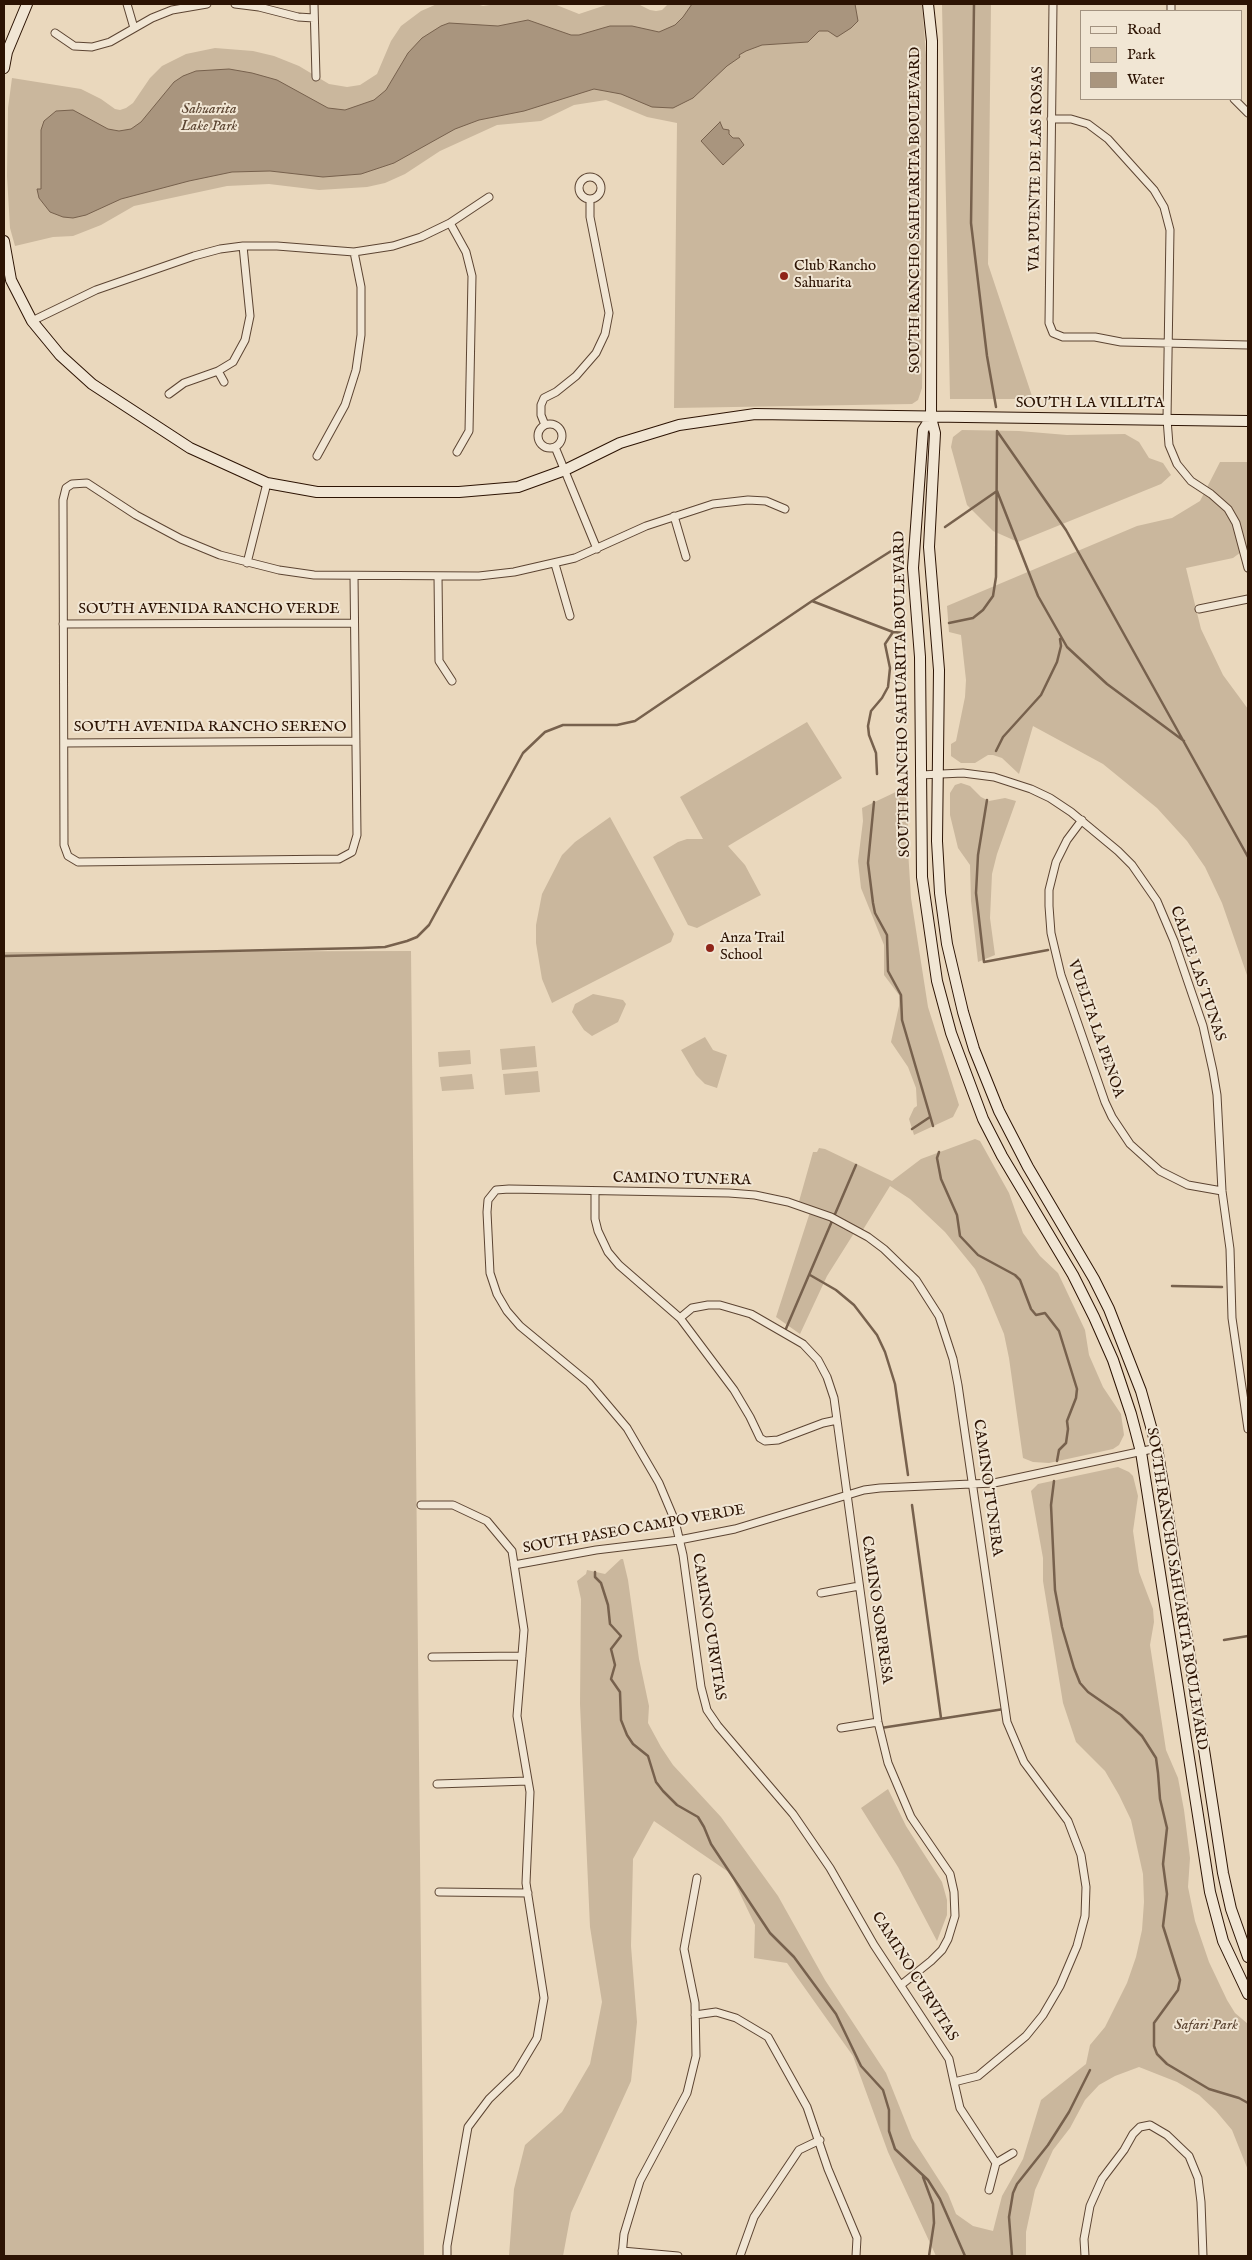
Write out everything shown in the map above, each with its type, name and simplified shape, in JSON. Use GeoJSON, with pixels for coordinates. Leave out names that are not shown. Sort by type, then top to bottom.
{"type":"FeatureCollection","features":[{"type":"Feature","properties":{"kind":"street"},"geometry":{"type":"LineString","coordinates":[[4,68],[7,52],[27,4]]}},
{"type":"Feature","properties":{"kind":"street"},"geometry":{"type":"LineString","coordinates":[[126,4],[134,28]]}},
{"type":"Feature","properties":{"kind":"street"},"geometry":{"type":"LineString","coordinates":[[54,33],[74,46],[92,47],[110,42],[172,10],[207,4]]}},
{"type":"Feature","properties":{"kind":"street"},"geometry":{"type":"LineString","coordinates":[[235,4],[259,7],[298,17],[314,18]]}},
{"type":"Feature","properties":{"kind":"street"},"geometry":{"type":"LineString","coordinates":[[314,4],[316,77]]}},
{"type":"Feature","properties":{"kind":"street","name":"SOUTH RANCHO SAHUARITA BOULEVARD"},"geometry":{"type":"LineString","coordinates":[[928,4],[932,41],[931,418],[935,433],[929,547],[938,670],[937,840],[942,909],[947,944],[974,1049],[1009,1132],[1109,1309],[1142,1391],[1157,1448],[1223,1874],[1231,1909],[1248,1957]]}},
{"type":"Feature","properties":{"kind":"street","name":"VIA PUENTE DE LAS ROSAS"},"geometry":{"type":"LineString","coordinates":[[1053,4],[1049,323],[1053,333],[1064,336],[1095,337],[1121,342],[1168,343]]}},
{"type":"Feature","properties":{"kind":"street"},"geometry":{"type":"LineString","coordinates":[[1235,100],[1248,113]]}},
{"type":"Feature","properties":{"kind":"street"},"geometry":{"type":"LineString","coordinates":[[1051,119],[1071,119],[1088,124],[1108,139],[1154,190],[1164,207],[1170,230],[1167,419],[1169,445],[1177,464],[1191,481],[1211,494],[1228,509],[1236,523],[1248,568]]}},
{"type":"Feature","properties":{"kind":"street"},"geometry":{"type":"LineString","coordinates":[[32,322],[96,290],[194,256],[243,246],[277,246],[354,252],[392,246],[422,237],[450,223],[489,197]]}},
{"type":"Feature","properties":{"kind":"street"},"geometry":{"type":"LineString","coordinates":[[545,425],[541,415],[541,405],[544,398],[556,392],[576,376],[596,352],[605,334],[609,313],[593,235],[590,199]]}},
{"type":"Feature","properties":{"kind":"street"},"geometry":{"type":"LineString","coordinates":[[450,223],[466,252],[472,276],[469,431],[457,452]]}},
{"type":"Feature","properties":{"kind":"street","name":"SOUTH LA VILLITA"},"geometry":{"type":"LineString","coordinates":[[4,241],[11,280],[32,322],[60,355],[92,384],[190,448],[266,483],[317,492],[460,492],[518,487],[565,470],[620,443],[679,425],[754,414],[1248,421]]}},
{"type":"Feature","properties":{"kind":"street"},"geometry":{"type":"LineString","coordinates":[[169,394],[184,383],[218,371],[233,362],[245,340],[250,316],[243,246]]}},
{"type":"Feature","properties":{"kind":"street"},"geometry":{"type":"LineString","coordinates":[[317,456],[345,404],[356,370],[361,335],[361,287],[354,252]]}},
{"type":"Feature","properties":{"kind":"street"},"geometry":{"type":"LineString","coordinates":[[1168,343],[1248,345]]}},
{"type":"Feature","properties":{"kind":"street"},"geometry":{"type":"LineString","coordinates":[[218,371],[224,382]]}},
{"type":"Feature","properties":{"kind":"street","name":"SOUTH RANCHO SAHUARITA BOULEVARD"},"geometry":{"type":"LineString","coordinates":[[931,418],[923,430],[914,539],[914,577],[920,658],[921,860],[925,912],[937,981],[951,1033],[983,1119],[1002,1156],[1073,1275],[1094,1316],[1125,1396],[1141,1452],[1210,1892],[1223,1941],[1248,1994]]}},
{"type":"Feature","properties":{"kind":"street"},"geometry":{"type":"LineString","coordinates":[[545,425],[554,425],[561,431],[561,440],[555,447],[546,447],[539,441],[539,432],[545,425]]}},
{"type":"Feature","properties":{"kind":"street"},"geometry":{"type":"LineString","coordinates":[[555,447],[597,549]]}},
{"type":"Feature","properties":{"kind":"street"},"geometry":{"type":"LineString","coordinates":[[354,576],[357,834],[352,852],[347,857],[340,859],[78,862],[68,856],[64,845],[63,500],[66,488],[72,484],[87,483],[136,515],[181,539],[220,555],[247,563],[314,575],[479,576],[514,572],[554,564],[597,549],[646,526],[713,504],[748,500],[766,501],[784,509]]}},
{"type":"Feature","properties":{"kind":"street"},"geometry":{"type":"LineString","coordinates":[[247,563],[266,483]]}},
{"type":"Feature","properties":{"kind":"street"},"geometry":{"type":"LineString","coordinates":[[674,516],[686,557]]}},
{"type":"Feature","properties":{"kind":"street"},"geometry":{"type":"LineString","coordinates":[[554,564],[570,616]]}},
{"type":"Feature","properties":{"kind":"street"},"geometry":{"type":"LineString","coordinates":[[438,576],[439,661],[452,681]]}},
{"type":"Feature","properties":{"kind":"street"},"geometry":{"type":"LineString","coordinates":[[1199,609],[1248,599]]}},
{"type":"Feature","properties":{"kind":"street","name":"SOUTH AVENIDA RANCHO VERDE"},"geometry":{"type":"LineString","coordinates":[[63,624],[354,623]]}},
{"type":"Feature","properties":{"kind":"street","name":"SOUTH AVENIDA RANCHO SERENO"},"geometry":{"type":"LineString","coordinates":[[64,742],[356,741]]}},
{"type":"Feature","properties":{"kind":"street","name":"CALLE LAS TUNAS"},"geometry":{"type":"LineString","coordinates":[[920,775],[964,773],[994,777],[1050,798],[1082,820],[1132,865],[1157,901],[1168,924],[1209,1048],[1217,1095],[1222,1191],[1230,1249],[1234,1342],[1248,1429]]}},
{"type":"Feature","properties":{"kind":"street","name":"VUELTA LA PENOA"},"geometry":{"type":"LineString","coordinates":[[1082,820],[1067,840],[1056,862],[1049,890],[1049,914],[1061,975],[1104,1102],[1120,1131],[1130,1144],[1160,1171],[1188,1185],[1222,1191]]}},
{"type":"Feature","properties":{"kind":"street","name":"CAMINO TUNERA"},"geometry":{"type":"LineString","coordinates":[[491,1194],[496,1190],[509,1189],[729,1193],[773,1198],[831,1217],[857,1230],[884,1248],[916,1280],[938,1316],[946,1334],[958,1386],[1007,1722],[1024,1762],[1060,1809],[1071,1828],[1081,1855],[1086,1902],[1085,1916],[1077,1946],[1060,1986],[1035,2027],[978,2076],[954,2082]]}},
{"type":"Feature","properties":{"kind":"street"},"geometry":{"type":"LineString","coordinates":[[595,1192],[598,1231],[608,1252],[619,1266],[680,1318],[720,1369],[750,1416],[760,1438],[765,1441],[778,1440],[823,1423],[837,1420]]}},
{"type":"Feature","properties":{"kind":"street","name":"CAMINO CURVITAS"},"geometry":{"type":"LineString","coordinates":[[491,1194],[488,1200],[487,1212],[490,1273],[496,1294],[520,1326],[589,1383],[628,1428],[660,1483],[675,1521],[679,1540],[688,1584],[702,1687],[707,1710],[718,1726],[778,1794],[809,1836],[853,1905],[874,1945],[949,2060],[960,2108],[996,2163]]}},
{"type":"Feature","properties":{"kind":"street","name":"CAMINO SORPRESA"},"geometry":{"type":"LineString","coordinates":[[680,1318],[692,1308],[700,1305],[720,1305],[751,1314],[803,1344],[818,1360],[828,1377],[834,1398],[878,1722],[888,1763],[898,1791],[911,1817],[950,1874],[954,1892],[955,1916],[945,1944],[931,1961],[900,1986]]}},
{"type":"Feature","properties":{"kind":"street","name":"SOUTH PASEO CAMPO VERDE"},"geometry":{"type":"LineString","coordinates":[[514,1565],[596,1550],[679,1540],[735,1529],[792,1513],[846,1494],[880,1488],[972,1484],[1016,1479],[1157,1448]]}},
{"type":"Feature","properties":{"kind":"street"},"geometry":{"type":"LineString","coordinates":[[421,1505],[453,1505],[487,1521],[512,1551],[524,1630],[518,1716],[530,1792],[526,1883],[544,1998],[538,2038],[516,2073],[489,2099],[468,2127],[447,2246],[447,2256]]}},
{"type":"Feature","properties":{"kind":"street"},"geometry":{"type":"LineString","coordinates":[[821,1593],[859,1586]]}},
{"type":"Feature","properties":{"kind":"street"},"geometry":{"type":"LineString","coordinates":[[432,1657],[522,1656]]}},
{"type":"Feature","properties":{"kind":"street"},"geometry":{"type":"LineString","coordinates":[[841,1728],[878,1722]]}},
{"type":"Feature","properties":{"kind":"street"},"geometry":{"type":"LineString","coordinates":[[437,1784],[528,1781]]}},
{"type":"Feature","properties":{"kind":"street"},"geometry":{"type":"LineString","coordinates":[[678,2256],[622,2254],[624,2234],[640,2181],[687,2093],[696,2056],[695,2003],[684,1949],[697,1878]]}},
{"type":"Feature","properties":{"kind":"street"},"geometry":{"type":"LineString","coordinates":[[438,1892],[528,1893]]}},
{"type":"Feature","properties":{"kind":"street"},"geometry":{"type":"LineString","coordinates":[[695,2015],[716,2012],[736,2018],[768,2037],[807,2107],[820,2140],[828,2169],[857,2238],[856,2256]]}},
{"type":"Feature","properties":{"kind":"street"},"geometry":{"type":"LineString","coordinates":[[1085,2256],[1084,2239],[1090,2206],[1102,2179],[1124,2150],[1133,2134],[1140,2127],[1150,2125],[1168,2135],[1189,2156],[1198,2178],[1203,2256]]}},
{"type":"Feature","properties":{"kind":"street"},"geometry":{"type":"LineString","coordinates":[[740,2256],[754,2216],[799,2150],[820,2140]]}},
{"type":"Feature","properties":{"kind":"street"},"geometry":{"type":"LineString","coordinates":[[989,2190],[996,2163],[1013,2153]]}},
{"type":"Feature","properties":{"kind":"green space","name":"Sahuarita Lake Park"},"geometry":{"type":"Polygon","coordinates":[[[437,4],[476,4],[483,6],[497,4],[554,4],[579,14],[609,4],[638,4],[656,11],[662,10],[668,4],[922,4],[926,55],[922,388],[918,400],[912,404],[674,408],[677,123],[647,117],[606,100],[574,105],[541,121],[497,125],[440,151],[405,174],[385,183],[367,187],[319,190],[269,184],[227,186],[134,206],[101,225],[73,236],[53,237],[15,246],[10,228],[7,176],[8,108],[12,78],[81,89],[120,110],[133,103],[150,78],[162,66],[186,54],[215,48],[253,51],[274,56],[299,66],[329,84],[347,87],[360,85],[377,74],[391,41],[401,26],[421,11],[437,4]]]}},
{"type":"Feature","properties":{"kind":"green space"},"geometry":{"type":"Polygon","coordinates":[[[942,4],[991,4],[988,264],[1033,399],[950,399],[942,4]]]}},
{"type":"Feature","properties":{"kind":"green space"},"geometry":{"type":"Polygon","coordinates":[[[962,430],[1019,431],[1067,435],[1125,434],[1139,442],[1149,458],[1163,463],[1171,475],[1161,484],[1018,542],[993,531],[967,505],[951,447],[953,437],[962,430]]]}},
{"type":"Feature","properties":{"kind":"green space"},"geometry":{"type":"Polygon","coordinates":[[[1220,462],[1248,462],[1248,547],[1233,558],[1186,568],[1201,629],[1223,675],[1248,709],[1248,978],[1222,903],[1205,867],[1187,841],[1157,808],[1103,764],[1033,726],[1019,774],[1002,758],[993,755],[988,755],[975,763],[961,763],[951,756],[951,744],[956,741],[965,697],[966,680],[961,635],[949,632],[947,606],[1137,526],[1172,518],[1200,501],[1220,462]]]}},
{"type":"Feature","properties":{"kind":"green space"},"geometry":{"type":"Polygon","coordinates":[[[807,722],[842,778],[728,846],[745,865],[761,895],[697,928],[688,925],[653,857],[678,842],[687,839],[703,839],[680,797],[807,722]]]}},
{"type":"Feature","properties":{"kind":"green space"},"geometry":{"type":"Polygon","coordinates":[[[961,783],[970,786],[981,797],[989,801],[1005,798],[1016,801],[992,874],[990,918],[995,955],[978,962],[971,901],[970,865],[958,848],[950,815],[950,793],[955,785],[961,783]]]}},
{"type":"Feature","properties":{"kind":"green space"},"geometry":{"type":"Polygon","coordinates":[[[900,790],[908,798],[908,850],[911,898],[928,1007],[959,1105],[953,1117],[914,1135],[909,1119],[914,1108],[917,1106],[916,1088],[908,1067],[891,1042],[899,1006],[899,995],[884,975],[884,945],[861,888],[858,861],[863,821],[862,808],[900,790]]]}},
{"type":"Feature","properties":{"kind":"green space"},"geometry":{"type":"Polygon","coordinates":[[[610,817],[674,934],[671,942],[552,1003],[542,979],[536,943],[536,925],[542,894],[562,855],[575,842],[610,817]]]}},
{"type":"Feature","properties":{"kind":"green space"},"geometry":{"type":"Polygon","coordinates":[[[411,951],[424,2256],[4,2256],[4,952],[411,951]]]}},
{"type":"Feature","properties":{"kind":"green space"},"geometry":{"type":"Polygon","coordinates":[[[593,994],[623,1000],[626,1004],[618,1022],[592,1036],[584,1030],[572,1012],[575,1004],[593,994]]]}},
{"type":"Feature","properties":{"kind":"green space"},"geometry":{"type":"Polygon","coordinates":[[[705,1037],[713,1050],[727,1055],[717,1088],[705,1084],[696,1075],[681,1050],[705,1037]]]}},
{"type":"Feature","properties":{"kind":"green space"},"geometry":{"type":"Polygon","coordinates":[[[535,1046],[537,1067],[502,1070],[500,1049],[535,1046]]]}},
{"type":"Feature","properties":{"kind":"green space"},"geometry":{"type":"Polygon","coordinates":[[[470,1050],[471,1064],[439,1067],[438,1052],[470,1050]]]}},
{"type":"Feature","properties":{"kind":"green space"},"geometry":{"type":"Polygon","coordinates":[[[538,1071],[540,1092],[505,1095],[503,1074],[538,1071]]]}},
{"type":"Feature","properties":{"kind":"green space"},"geometry":{"type":"Polygon","coordinates":[[[472,1074],[474,1089],[442,1091],[440,1077],[472,1074]]]}},
{"type":"Feature","properties":{"kind":"green space"},"geometry":{"type":"Polygon","coordinates":[[[975,1139],[980,1141],[1009,1193],[1023,1233],[1040,1256],[1058,1273],[1085,1330],[1089,1355],[1103,1387],[1121,1414],[1124,1435],[1119,1445],[1113,1449],[1049,1463],[1033,1462],[1023,1458],[1004,1334],[984,1286],[975,1269],[945,1232],[910,1199],[890,1186],[861,1233],[856,1230],[827,1276],[800,1334],[776,1317],[811,1209],[798,1205],[813,1152],[817,1152],[819,1148],[825,1149],[892,1181],[921,1159],[975,1139]]]}},
{"type":"Feature","properties":{"kind":"green space","name":"Safari Park"},"geometry":{"type":"Polygon","coordinates":[[[1118,1467],[1133,1476],[1138,1496],[1133,1531],[1139,1572],[1153,1609],[1154,1622],[1150,1645],[1166,1750],[1178,1778],[1184,1810],[1190,1858],[1188,1887],[1195,1921],[1209,1962],[1227,2000],[1235,2013],[1248,2024],[1248,2170],[1232,2130],[1216,2111],[1199,2095],[1177,2082],[1139,2067],[1115,2076],[1099,2085],[1085,2100],[1070,2128],[1053,2150],[1035,2190],[1026,2232],[1026,2256],[936,2256],[888,2152],[853,2056],[787,1963],[754,1958],[755,1925],[730,1873],[654,1821],[633,1859],[631,1946],[637,2022],[631,2081],[571,2213],[563,2256],[509,2256],[514,2189],[525,2145],[562,2112],[590,2064],[602,2002],[590,1927],[580,1704],[581,1599],[577,1581],[586,1574],[587,1570],[605,1574],[621,1559],[623,1559],[628,1580],[639,1659],[649,1706],[648,1723],[661,1747],[673,1765],[721,1817],[778,1896],[825,1980],[886,2073],[912,2138],[948,2194],[956,2214],[973,2226],[993,2231],[1002,2196],[1023,2159],[1041,2100],[1086,2064],[1090,2045],[1105,2027],[1127,1983],[1136,1957],[1142,1930],[1143,1874],[1131,1820],[1105,1771],[1076,1742],[1063,1703],[1043,1581],[1043,1558],[1031,1491],[1038,1484],[1118,1467]]]}},
{"type":"Feature","properties":{"kind":"green space"},"geometry":{"type":"Polygon","coordinates":[[[888,1789],[906,1826],[942,1882],[947,1900],[947,1915],[937,1941],[898,1867],[861,1808],[888,1789]]]}},
{"type":"Feature","properties":{"kind":"water"},"geometry":{"type":"Polygon","coordinates":[[[692,4],[855,4],[858,21],[837,37],[828,31],[819,31],[808,42],[762,45],[746,51],[739,55],[740,57],[727,66],[693,98],[673,108],[652,107],[621,94],[594,89],[524,111],[479,120],[455,129],[394,163],[361,174],[323,177],[270,171],[232,172],[121,199],[86,215],[73,218],[63,217],[50,212],[39,198],[37,189],[41,189],[41,130],[44,121],[56,111],[73,110],[108,129],[119,131],[131,129],[141,122],[174,82],[183,76],[196,71],[229,69],[277,80],[328,108],[345,110],[374,100],[386,90],[408,53],[422,38],[449,23],[498,26],[528,20],[571,35],[579,35],[610,26],[632,26],[659,32],[675,25],[692,4]]]}},
{"type":"Feature","properties":{"kind":"water"},"geometry":{"type":"Polygon","coordinates":[[[720,122],[723,129],[729,130],[729,134],[733,138],[739,138],[744,145],[723,165],[701,141],[720,122]]]}},
{"type":"Feature","properties":{"kind":"waterway"},"geometry":{"type":"LineString","coordinates":[[974,4],[971,223],[987,356],[996,407]]}},
{"type":"Feature","properties":{"kind":"waterway"},"geometry":{"type":"LineString","coordinates":[[997,431],[1066,530],[1248,857]]}},
{"type":"Feature","properties":{"kind":"waterway"},"geometry":{"type":"LineString","coordinates":[[949,623],[973,618],[983,610],[993,596],[996,577],[997,432]]}},
{"type":"Feature","properties":{"kind":"waterway"},"geometry":{"type":"LineString","coordinates":[[945,527],[997,491],[1038,596],[1067,647],[1107,684],[1184,741]]}},
{"type":"Feature","properties":{"kind":"waterway"},"geometry":{"type":"LineString","coordinates":[[812,601],[899,546]]}},
{"type":"Feature","properties":{"kind":"waterway"},"geometry":{"type":"LineString","coordinates":[[4,956],[362,948],[385,947],[407,941],[417,937],[429,925],[523,753],[545,732],[563,725],[617,725],[635,721],[812,601],[893,632],[905,633]]}},
{"type":"Feature","properties":{"kind":"waterway"},"geometry":{"type":"LineString","coordinates":[[877,774],[876,753],[869,735],[868,726],[871,711],[888,687],[890,668],[885,644],[893,632]]}},
{"type":"Feature","properties":{"kind":"waterway"},"geometry":{"type":"LineString","coordinates":[[996,751],[1003,737],[1041,695],[1057,662],[1061,646],[1060,639]]}},
{"type":"Feature","properties":{"kind":"waterway"},"geometry":{"type":"LineString","coordinates":[[987,800],[978,855],[976,893],[984,962],[1048,950]]}},
{"type":"Feature","properties":{"kind":"waterway"},"geometry":{"type":"LineString","coordinates":[[874,802],[868,863],[873,903],[875,913],[887,935],[888,971],[901,995],[902,1020],[933,1126]]}},
{"type":"Feature","properties":{"kind":"waterway"},"geometry":{"type":"LineString","coordinates":[[912,1129],[930,1117]]}},
{"type":"Feature","properties":{"kind":"waterway"},"geometry":{"type":"LineString","coordinates":[[939,1152],[937,1158],[941,1179],[957,1215],[960,1236],[978,1255],[1015,1275],[1020,1280],[1031,1309],[1036,1315],[1045,1313],[1059,1331],[1077,1389],[1076,1398],[1067,1421],[1066,1443],[1059,1450],[1057,1461]]}},
{"type":"Feature","properties":{"kind":"waterway"},"geometry":{"type":"LineString","coordinates":[[785,1331],[856,1165]]}},
{"type":"Feature","properties":{"kind":"waterway"},"geometry":{"type":"LineString","coordinates":[[810,1275],[836,1290],[854,1305],[877,1335],[885,1352],[895,1384],[908,1475]]}},
{"type":"Feature","properties":{"kind":"waterway"},"geometry":{"type":"LineString","coordinates":[[1172,1286],[1222,1287]]}},
{"type":"Feature","properties":{"kind":"waterway"},"geometry":{"type":"LineString","coordinates":[[1054,1481],[1051,1505],[1055,1590],[1062,1627],[1074,1668],[1080,1683],[1088,1692],[1121,1715],[1142,1736],[1156,1758],[1160,1799],[1167,1828],[1163,1864],[1167,1894],[1163,1926],[1180,1980],[1178,1990],[1154,2023],[1154,2046],[1157,2054],[1167,2064],[1209,2089],[1239,2098],[1248,2103]]}},
{"type":"Feature","properties":{"kind":"waterway"},"geometry":{"type":"LineString","coordinates":[[912,1505],[941,1718]]}},
{"type":"Feature","properties":{"kind":"waterway"},"geometry":{"type":"LineString","coordinates":[[595,1572],[595,1577],[601,1583],[608,1605],[610,1624],[621,1636],[611,1649],[615,1665],[611,1679],[620,1692],[621,1720],[627,1735],[633,1744],[648,1756],[656,1782],[663,1791],[677,1805],[698,1817],[711,1844],[770,1933],[794,1957],[836,2014],[861,2066],[883,2090],[889,2110],[889,2131],[895,2149],[928,2180],[940,2199],[965,2256]]}},
{"type":"Feature","properties":{"kind":"waterway"},"geometry":{"type":"LineString","coordinates":[[1224,1640],[1248,1636]]}},
{"type":"Feature","properties":{"kind":"waterway"},"geometry":{"type":"LineString","coordinates":[[881,1728],[1004,1709]]}},
{"type":"Feature","properties":{"kind":"waterway"},"geometry":{"type":"LineString","coordinates":[[1012,2256],[1009,2217],[1013,2193],[1017,2184],[1048,2145],[1069,2112],[1090,2070]]}},
{"type":"Feature","properties":{"kind":"waterway"},"geometry":{"type":"LineString","coordinates":[[923,2177],[933,2204],[934,2223],[929,2256]]}},
{"type":"Feature","properties":{"kind":"place","name":"Club Rancho Sahuarita"},"geometry":{"type":"Point","coordinates":[784,276]}},
{"type":"Feature","properties":{"kind":"place","name":"Anza Trail School"},"geometry":{"type":"Point","coordinates":[710,948]}}]}
